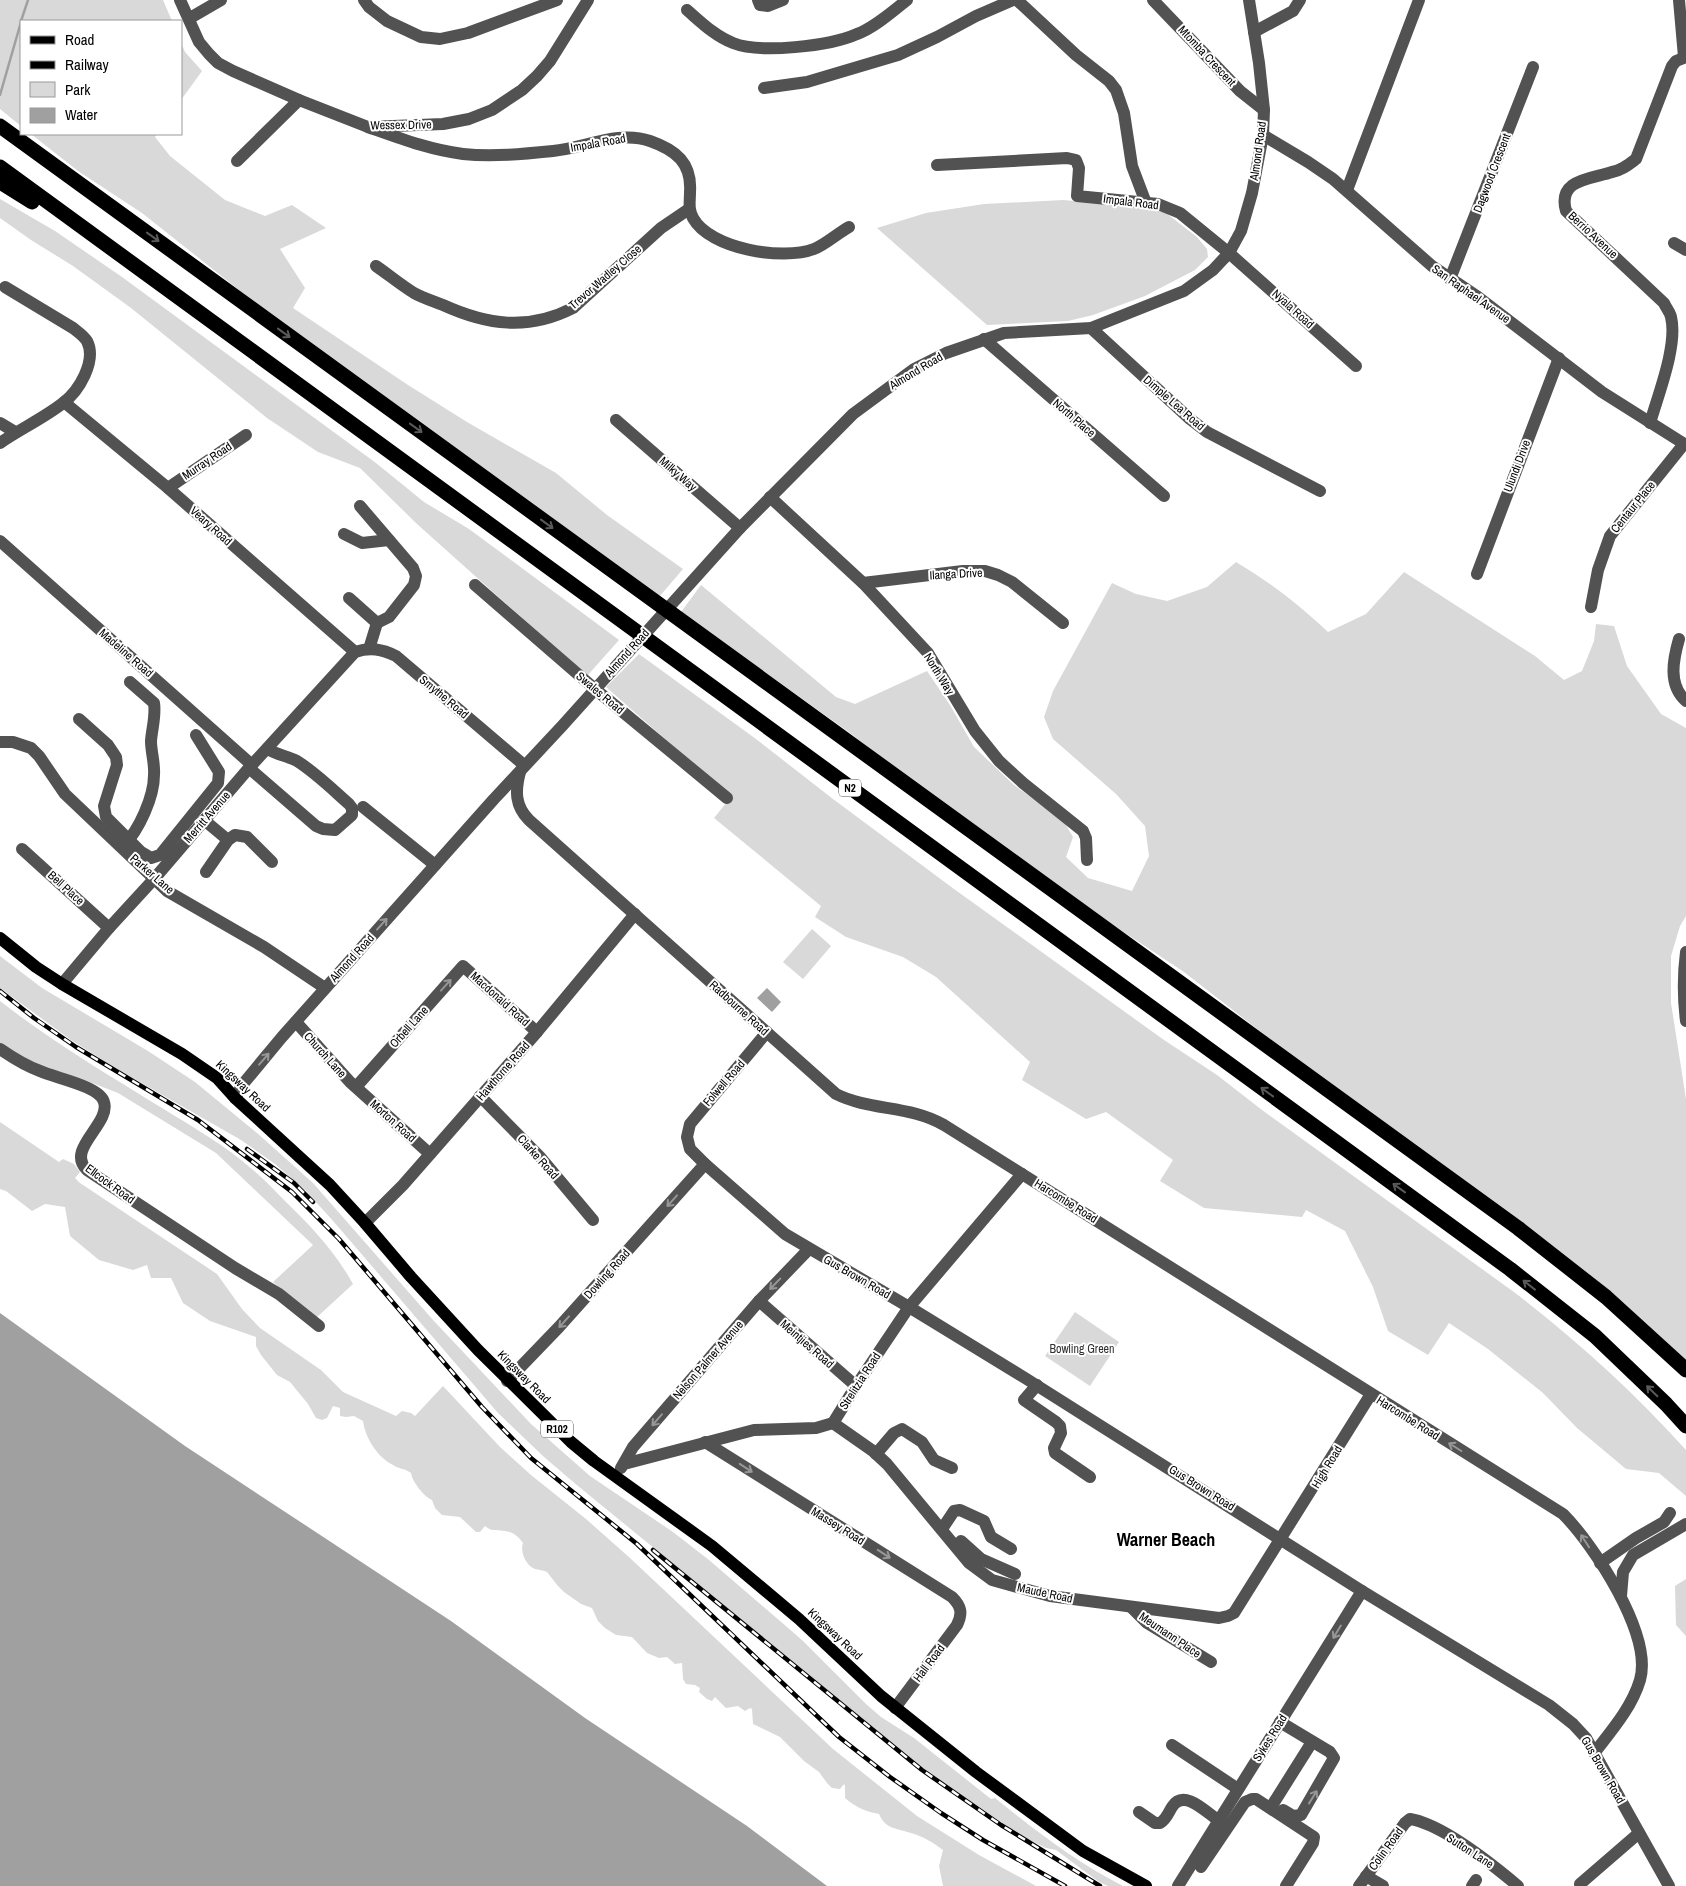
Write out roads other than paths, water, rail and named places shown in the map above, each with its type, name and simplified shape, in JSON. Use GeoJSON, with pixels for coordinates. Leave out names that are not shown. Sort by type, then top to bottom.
{"type":"FeatureCollection","features":[{"type":"Feature","properties":{"kind":"highway"},"geometry":{"type":"LineString","coordinates":[[0,117],[20,132]]}},
{"type":"Feature","properties":{"kind":"highway"},"geometry":{"type":"LineString","coordinates":[[0,126],[1518,1228],[1606,1297],[1686,1370]]}},
{"type":"Feature","properties":{"kind":"highway"},"geometry":{"type":"LineString","coordinates":[[25,135],[104,196],[126,217]]}},
{"type":"Feature","properties":{"kind":"highway","name":"N2"},"geometry":{"type":"LineString","coordinates":[[0,168],[1510,1269],[1595,1336],[1666,1404],[1686,1426]]}},
{"type":"Feature","properties":{"kind":"highway"},"geometry":{"type":"LineString","coordinates":[[0,182],[102,248],[123,257]]}},
{"type":"Feature","properties":{"kind":"main road","name":"Kingsway Road"},"geometry":{"type":"LineString","coordinates":[[0,938],[36,967],[62,984],[182,1054],[217,1078],[235,1098],[366,1222],[411,1277],[507,1381],[570,1442],[616,1477],[687,1526],[733,1563],[799,1619],[881,1696],[976,1772],[1083,1851],[1146,1886]]}},
{"type":"Feature","properties":{"kind":"street","name":"Wessex Drive"},"geometry":{"type":"LineString","coordinates":[[180,0],[190,18],[199,42],[208,54],[218,62],[233,71],[299,100],[368,127],[443,124],[470,119],[492,110],[522,90],[537,76],[550,61],[588,0]]}},
{"type":"Feature","properties":{"kind":"street"},"geometry":{"type":"LineString","coordinates":[[190,18],[221,0]]}},
{"type":"Feature","properties":{"kind":"street"},"geometry":{"type":"LineString","coordinates":[[364,0],[387,20],[421,37],[440,39],[468,33],[557,0]]}},
{"type":"Feature","properties":{"kind":"street"},"geometry":{"type":"LineString","coordinates":[[758,0],[760,5],[764,6],[783,0]]}},
{"type":"Feature","properties":{"kind":"street"},"geometry":{"type":"LineString","coordinates":[[687,10],[725,40],[736,45],[762,48],[819,44],[857,35],[907,0]]}},
{"type":"Feature","properties":{"kind":"street"},"geometry":{"type":"LineString","coordinates":[[764,88],[807,82],[898,55],[976,16],[1015,0],[1076,55],[1109,81],[1116,90],[1124,113],[1132,166],[1146,203]]}},
{"type":"Feature","properties":{"kind":"street","name":"Mtomba Crescent"},"geometry":{"type":"LineString","coordinates":[[1153,0],[1240,91],[1264,110]]}},
{"type":"Feature","properties":{"kind":"street","name":"Almond Road"},"geometry":{"type":"LineString","coordinates":[[235,1098],[242,1084],[434,865],[740,528],[853,414],[914,370],[932,360],[1004,333],[1091,328],[1184,290],[1214,270],[1230,253],[1241,231],[1252,192],[1263,135],[1264,110],[1249,0]]}},
{"type":"Feature","properties":{"kind":"street"},"geometry":{"type":"LineString","coordinates":[[1254,32],[1293,10],[1300,0]]}},
{"type":"Feature","properties":{"kind":"street"},"geometry":{"type":"LineString","coordinates":[[1346,190],[1419,0]]}},
{"type":"Feature","properties":{"kind":"street"},"geometry":{"type":"LineString","coordinates":[[1679,0],[1685,57]]}},
{"type":"Feature","properties":{"kind":"street","name":"Berrio Avenue"},"geometry":{"type":"LineString","coordinates":[[1650,423],[1670,350],[1671,316],[1664,303],[1566,211],[1563,203],[1566,192],[1582,179],[1626,168],[1636,159],[1672,66],[1676,61],[1685,57]]}},
{"type":"Feature","properties":{"kind":"street","name":"Dagwood Crescent"},"geometry":{"type":"LineString","coordinates":[[1450,279],[1533,67]]}},
{"type":"Feature","properties":{"kind":"street"},"geometry":{"type":"LineString","coordinates":[[237,161],[299,100]]}},
{"type":"Feature","properties":{"kind":"street","name":"Impala Road"},"geometry":{"type":"LineString","coordinates":[[368,127],[406,141],[437,149],[479,155],[556,151],[617,138],[649,141],[675,153],[686,164],[690,175],[689,209]]}},
{"type":"Feature","properties":{"kind":"street","name":"San Raphael Avenue"},"geometry":{"type":"LineString","coordinates":[[1263,135],[1308,162],[1346,190],[1432,266],[1559,358],[1602,392],[1685,445]]}},
{"type":"Feature","properties":{"kind":"street","name":"Impala Road"},"geometry":{"type":"LineString","coordinates":[[937,166],[1072,159],[1078,163],[1077,196],[1165,206],[1180,213],[1230,253]]}},
{"type":"Feature","properties":{"kind":"street"},"geometry":{"type":"LineString","coordinates":[[689,209],[694,220],[710,236],[727,244],[766,253],[790,253],[812,250],[849,227]]}},
{"type":"Feature","properties":{"kind":"street","name":"Trevor Wadley Close"},"geometry":{"type":"LineString","coordinates":[[376,266],[416,294],[463,314],[495,323],[517,324],[557,316],[573,308],[661,228],[689,209]]}},
{"type":"Feature","properties":{"kind":"street"},"geometry":{"type":"LineString","coordinates":[[1674,243],[1686,250]]}},
{"type":"Feature","properties":{"kind":"street","name":"Nyala Road"},"geometry":{"type":"LineString","coordinates":[[1230,253],[1356,366]]}},
{"type":"Feature","properties":{"kind":"street"},"geometry":{"type":"LineString","coordinates":[[0,442],[64,402],[84,377],[90,351],[83,336],[73,328],[5,287]]}},
{"type":"Feature","properties":{"kind":"street","name":"Dimple Lea Road"},"geometry":{"type":"LineString","coordinates":[[1091,328],[1190,420],[1207,432],[1320,491]]}},
{"type":"Feature","properties":{"kind":"street","name":"North Place"},"geometry":{"type":"LineString","coordinates":[[984,339],[1164,496]]}},
{"type":"Feature","properties":{"kind":"street","name":"Ulundi Drive"},"geometry":{"type":"LineString","coordinates":[[1477,574],[1559,358]]}},
{"type":"Feature","properties":{"kind":"street","name":"Veary Road"},"geometry":{"type":"LineString","coordinates":[[64,402],[168,488],[355,652]]}},
{"type":"Feature","properties":{"kind":"street","name":"Milky Way"},"geometry":{"type":"LineString","coordinates":[[616,420],[740,528]]}},
{"type":"Feature","properties":{"kind":"street"},"geometry":{"type":"LineString","coordinates":[[0,423],[15,432]]}},
{"type":"Feature","properties":{"kind":"street","name":"Murray Road"},"geometry":{"type":"LineString","coordinates":[[168,488],[246,435]]}},
{"type":"Feature","properties":{"kind":"street","name":"Centaur Place"},"geometry":{"type":"LineString","coordinates":[[1591,607],[1598,570],[1610,536],[1685,445]]}},
{"type":"Feature","properties":{"kind":"street","name":"North Way"},"geometry":{"type":"LineString","coordinates":[[770,497],[863,583],[928,653],[962,712],[988,750],[1010,772],[1083,831],[1086,838],[1087,860]]}},
{"type":"Feature","properties":{"kind":"street"},"geometry":{"type":"LineString","coordinates":[[360,506],[414,568],[416,576],[414,585],[389,618],[377,622]]}},
{"type":"Feature","properties":{"kind":"street"},"geometry":{"type":"LineString","coordinates":[[344,534],[362,543],[389,540]]}},
{"type":"Feature","properties":{"kind":"street","name":"Madeline Road"},"geometry":{"type":"LineString","coordinates":[[0,541],[311,822],[323,830],[336,830],[352,815],[352,808],[349,804],[304,766],[292,758],[268,749]]}},
{"type":"Feature","properties":{"kind":"street","name":"Ilanga Drive"},"geometry":{"type":"LineString","coordinates":[[863,583],[963,571],[985,571],[1012,582],[1063,623]]}},
{"type":"Feature","properties":{"kind":"street","name":"Swales Road"},"geometry":{"type":"LineString","coordinates":[[475,585],[595,689],[727,798]]}},
{"type":"Feature","properties":{"kind":"street"},"geometry":{"type":"LineString","coordinates":[[349,598],[377,622]]}},
{"type":"Feature","properties":{"kind":"street"},"geometry":{"type":"LineString","coordinates":[[369,649],[377,622]]}},
{"type":"Feature","properties":{"kind":"street"},"geometry":{"type":"LineString","coordinates":[[1678,640],[1674,659],[1674,676],[1678,693],[1686,701]]}},
{"type":"Feature","properties":{"kind":"street","name":"Smythe Road"},"geometry":{"type":"LineString","coordinates":[[355,652],[369,649],[396,656],[522,768]]}},
{"type":"Feature","properties":{"kind":"street","name":"Merritt Avenue"},"geometry":{"type":"LineString","coordinates":[[62,984],[251,766],[355,652]]}},
{"type":"Feature","properties":{"kind":"street"},"geometry":{"type":"LineString","coordinates":[[125,843],[144,813],[154,781],[151,744],[155,714],[154,702],[130,682]]}},
{"type":"Feature","properties":{"kind":"street"},"geometry":{"type":"LineString","coordinates":[[79,719],[108,745],[116,757],[117,765],[104,811],[106,817],[125,843],[146,856],[157,857],[216,788],[219,772],[196,736]]}},
{"type":"Feature","properties":{"kind":"street","name":"Parker Lane"},"geometry":{"type":"LineString","coordinates":[[0,742],[13,742],[31,748],[40,756],[65,794],[125,843],[154,879],[167,891],[264,947],[325,988]]}},
{"type":"Feature","properties":{"kind":"street"},"geometry":{"type":"LineString","coordinates":[[522,768],[516,795],[522,814]]}},
{"type":"Feature","properties":{"kind":"street"},"geometry":{"type":"LineString","coordinates":[[494,799],[508,803],[522,814]]}},
{"type":"Feature","properties":{"kind":"street"},"geometry":{"type":"LineString","coordinates":[[363,806],[434,865]]}},
{"type":"Feature","properties":{"kind":"street","name":"Radbourne Road"},"geometry":{"type":"LineString","coordinates":[[522,814],[836,1094],[861,1104],[918,1113],[935,1120],[1022,1174]]}},
{"type":"Feature","properties":{"kind":"street"},"geometry":{"type":"LineString","coordinates":[[204,820],[228,840]]}},
{"type":"Feature","properties":{"kind":"street"},"geometry":{"type":"LineString","coordinates":[[206,872],[228,840],[235,836],[246,837],[272,862]]}},
{"type":"Feature","properties":{"kind":"street","name":"Bell Place"},"geometry":{"type":"LineString","coordinates":[[22,849],[109,928]]}},
{"type":"Feature","properties":{"kind":"street","name":"Hawthorne Road"},"geometry":{"type":"LineString","coordinates":[[366,1222],[403,1185],[537,1032],[635,914]]}},
{"type":"Feature","properties":{"kind":"street"},"geometry":{"type":"LineString","coordinates":[[1686,952],[1683,990],[1686,1021]]}},
{"type":"Feature","properties":{"kind":"street","name":"Macdonald Road"},"geometry":{"type":"LineString","coordinates":[[463,966],[537,1032]]}},
{"type":"Feature","properties":{"kind":"street","name":"Orbell Lane"},"geometry":{"type":"LineString","coordinates":[[356,1087],[463,966]]}},
{"type":"Feature","properties":{"kind":"street","name":"Church Lane"},"geometry":{"type":"LineString","coordinates":[[296,1022],[356,1087]]}},
{"type":"Feature","properties":{"kind":"street","name":"Folwell Road"},"geometry":{"type":"LineString","coordinates":[[687,1137],[688,1129],[695,1116],[767,1032]]}},
{"type":"Feature","properties":{"kind":"street","name":"Ellcock Road"},"geometry":{"type":"LineString","coordinates":[[0,1050],[35,1069],[99,1093],[104,1100],[105,1109],[83,1150],[81,1161],[84,1168],[235,1268],[274,1291],[319,1326]]}},
{"type":"Feature","properties":{"kind":"street","name":"Morton Road"},"geometry":{"type":"LineString","coordinates":[[356,1087],[430,1154]]}},
{"type":"Feature","properties":{"kind":"street","name":"Clarke Road"},"geometry":{"type":"LineString","coordinates":[[480,1096],[541,1158],[593,1220]]}},
{"type":"Feature","properties":{"kind":"street","name":"Gus Brown Road"},"geometry":{"type":"LineString","coordinates":[[687,1137],[690,1149],[705,1164],[785,1234],[1037,1385],[1362,1591],[1549,1705],[1573,1724],[1596,1752],[1669,1886]]}},
{"type":"Feature","properties":{"kind":"street","name":"Dowling Road"},"geometry":{"type":"LineString","coordinates":[[507,1381],[558,1328],[705,1164]]}},
{"type":"Feature","properties":{"kind":"street","name":"Strelitzia Road"},"geometry":{"type":"LineString","coordinates":[[624,1464],[760,1429],[816,1428],[833,1423],[909,1307],[1022,1174]]}},
{"type":"Feature","properties":{"kind":"street","name":"Harcombe Road"},"geometry":{"type":"LineString","coordinates":[[1022,1174],[1184,1274],[1563,1514],[1577,1528],[1621,1596],[1640,1645],[1642,1661],[1640,1680],[1624,1713],[1596,1752]]}},
{"type":"Feature","properties":{"kind":"street","name":"Nelson Palmer Avenue"},"geometry":{"type":"LineString","coordinates":[[616,1477],[633,1447],[758,1301],[809,1249]]}},
{"type":"Feature","properties":{"kind":"street","name":"Meintjies Road"},"geometry":{"type":"LineString","coordinates":[[758,1301],[856,1386]]}},
{"type":"Feature","properties":{"kind":"street"},"geometry":{"type":"LineString","coordinates":[[1037,1385],[1024,1400],[1060,1426],[1061,1433],[1054,1448],[1055,1453],[1090,1477]]}},
{"type":"Feature","properties":{"kind":"street","name":"High Road"},"geometry":{"type":"LineString","coordinates":[[1281,1538],[1371,1394]]}},
{"type":"Feature","properties":{"kind":"street","name":"Maude Road"},"geometry":{"type":"LineString","coordinates":[[833,1423],[876,1454],[944,1527],[969,1563],[992,1580],[1050,1596],[1220,1618],[1228,1616],[1234,1613],[1281,1538]]}},
{"type":"Feature","properties":{"kind":"street"},"geometry":{"type":"LineString","coordinates":[[876,1454],[894,1433],[902,1429],[922,1442],[934,1460],[952,1468]]}},
{"type":"Feature","properties":{"kind":"street","name":"Massey Road"},"geometry":{"type":"LineString","coordinates":[[705,1442],[952,1597],[960,1608],[961,1617]]}},
{"type":"Feature","properties":{"kind":"street"},"geometry":{"type":"LineString","coordinates":[[1011,1549],[991,1537],[984,1521],[960,1510],[954,1511],[944,1527],[985,1562],[1015,1574]]}},
{"type":"Feature","properties":{"kind":"street"},"geometry":{"type":"LineString","coordinates":[[1600,1563],[1636,1538],[1664,1522],[1670,1513]]}},
{"type":"Feature","properties":{"kind":"street"},"geometry":{"type":"LineString","coordinates":[[1621,1596],[1623,1572],[1633,1555],[1686,1524]]}},
{"type":"Feature","properties":{"kind":"street","name":"Sykes Road"},"geometry":{"type":"LineString","coordinates":[[1178,1886],[1226,1817],[1240,1786],[1307,1682],[1362,1591]]}},
{"type":"Feature","properties":{"kind":"street","name":"Meumann Place"},"geometry":{"type":"LineString","coordinates":[[1131,1607],[1147,1623],[1211,1662]]}},
{"type":"Feature","properties":{"kind":"street","name":"Hall Road"},"geometry":{"type":"LineString","coordinates":[[895,1708],[930,1663],[961,1617]]}},
{"type":"Feature","properties":{"kind":"street"},"geometry":{"type":"LineString","coordinates":[[1172,1746],[1293,1816],[1301,1815],[1334,1758],[1330,1752],[1312,1742],[1283,1717]]}},
{"type":"Feature","properties":{"kind":"street"},"geometry":{"type":"LineString","coordinates":[[1273,1804],[1312,1742]]}},
{"type":"Feature","properties":{"kind":"street"},"geometry":{"type":"LineString","coordinates":[[1139,1812],[1155,1823],[1160,1823],[1166,1818],[1178,1800],[1184,1799],[1226,1817]]}},
{"type":"Feature","properties":{"kind":"street"},"geometry":{"type":"LineString","coordinates":[[1201,1867],[1226,1817],[1245,1802],[1256,1799],[1314,1837],[1314,1842],[1286,1886]]}},
{"type":"Feature","properties":{"kind":"street","name":"Colin Road"},"geometry":{"type":"LineString","coordinates":[[1362,1881],[1405,1823],[1410,1819],[1418,1820]]}},
{"type":"Feature","properties":{"kind":"street","name":"Sutton Lane"},"geometry":{"type":"LineString","coordinates":[[1418,1820],[1465,1845],[1518,1886]]}},
{"type":"Feature","properties":{"kind":"street"},"geometry":{"type":"LineString","coordinates":[[1580,1884],[1639,1833]]}},
{"type":"Feature","properties":{"kind":"street"},"geometry":{"type":"LineString","coordinates":[[1362,1881],[1383,1886]]}},
{"type":"Feature","properties":{"kind":"water"},"geometry":{"type":"Polygon","coordinates":[[[767,988],[781,1002],[772,1012],[757,998],[767,988]]]}},
{"type":"Feature","properties":{"kind":"water"},"geometry":{"type":"Polygon","coordinates":[[[0,1313],[185,1446],[451,1621],[585,1718],[747,1826],[827,1886],[0,1886],[0,1313]]]}},
{"type":"Feature","properties":{"kind":"waterway"},"geometry":{"type":"LineString","coordinates":[[21,20],[28,0]]}},
{"type":"Feature","properties":{"kind":"waterway"},"geometry":{"type":"LineString","coordinates":[[0,95],[20,25]]}},
{"type":"Feature","properties":{"kind":"railway"},"geometry":{"type":"LineString","coordinates":[[0,991],[34,1018],[76,1047],[198,1120],[292,1192],[339,1239],[482,1407],[531,1458],[637,1544],[839,1737],[890,1777],[941,1813],[983,1840],[1065,1886]]}},
{"type":"Feature","properties":{"kind":"railway"},"geometry":{"type":"LineString","coordinates":[[247,1149],[294,1183],[313,1202]]}},
{"type":"Feature","properties":{"kind":"railway"},"geometry":{"type":"LineString","coordinates":[[653,1550],[922,1770],[1001,1825],[1100,1886]]}},
{"type":"Feature","properties":{"kind":"district","name":"Warner Beach"},"geometry":{"type":"Point","coordinates":[1166,1540]}},
{"type":"Feature","properties":{"kind":"park label","name":"Bowling Green"},"geometry":{"type":"Point","coordinates":[1082,1349]}}]}
